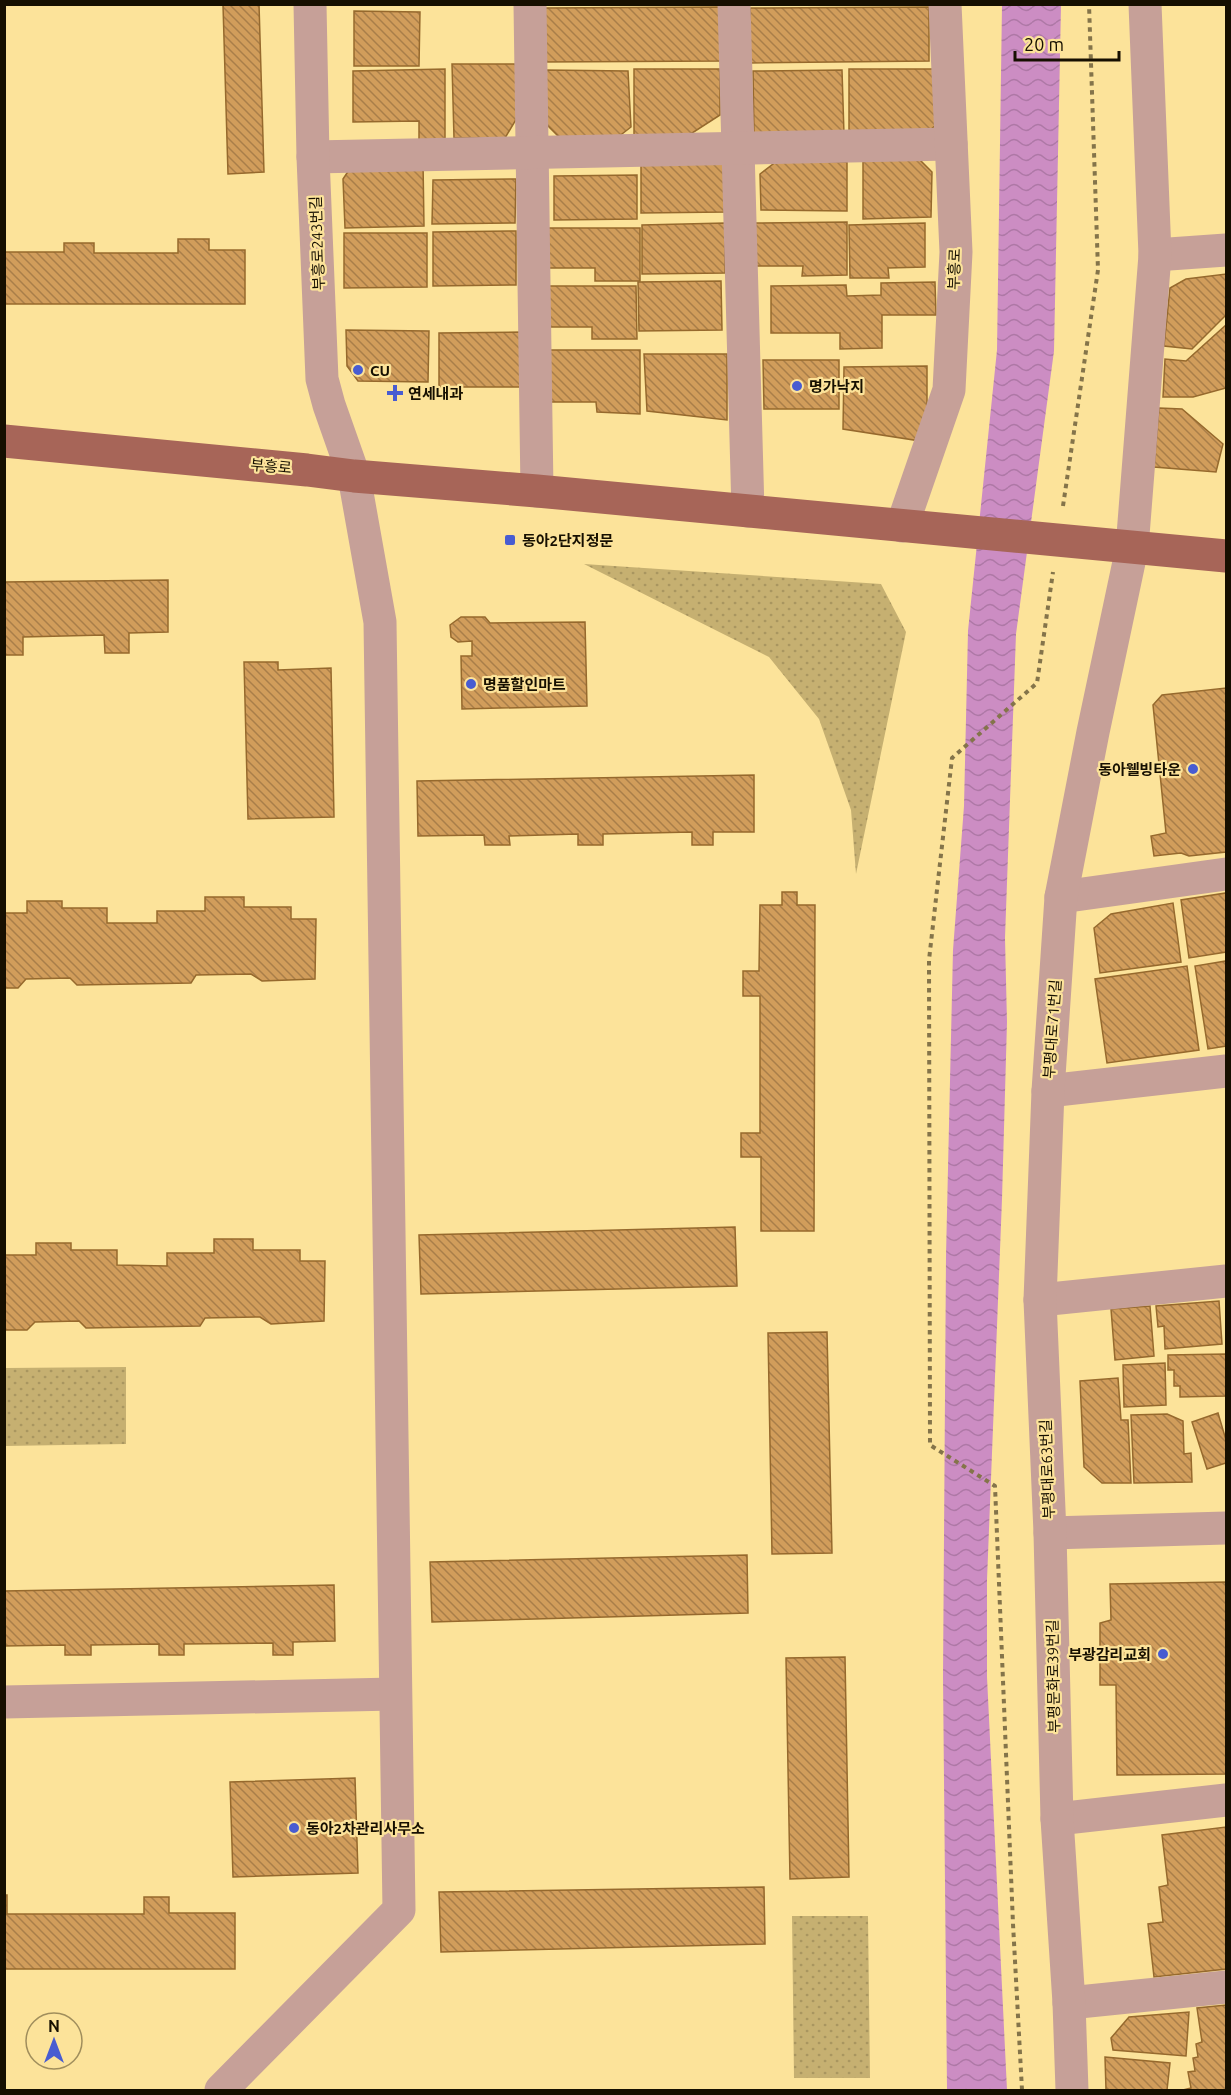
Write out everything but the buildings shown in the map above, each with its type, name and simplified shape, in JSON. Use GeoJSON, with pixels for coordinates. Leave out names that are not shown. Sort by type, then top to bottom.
{"type":"FeatureCollection","features":[{"type":"Feature","properties":{"kind":"main road","name":"부흥로"},"geometry":{"type":"LineString","coordinates":[[4,441],[354,476],[1227,556]]}},
{"type":"Feature","properties":{"kind":"street","name":"부흥로243번길"},"geometry":{"type":"LineString","coordinates":[[221,2091],[399,1910],[380,622],[354,476],[322,379],[313,157],[310,4]]}},
{"type":"Feature","properties":{"kind":"street"},"geometry":{"type":"LineString","coordinates":[[530,4],[537,491]]}},
{"type":"Feature","properties":{"kind":"street"},"geometry":{"type":"LineString","coordinates":[[734,4],[748,511]]}},
{"type":"Feature","properties":{"kind":"street","name":"부흥로"},"geometry":{"type":"LineString","coordinates":[[902,526],[949,390],[956,252],[945,4]]}},
{"type":"Feature","properties":{"kind":"street","name":"부평대로71번길"},"geometry":{"type":"LineString","coordinates":[[1145,4],[1155,255],[1132,548],[1061,897],[1048,1090],[1227,1071]]}},
{"type":"Feature","properties":{"kind":"street"},"geometry":{"type":"LineString","coordinates":[[313,157],[951,144]]}},
{"type":"Feature","properties":{"kind":"street"},"geometry":{"type":"LineString","coordinates":[[1155,255],[1227,250]]}},
{"type":"Feature","properties":{"kind":"street"},"geometry":{"type":"LineString","coordinates":[[1061,897],[1227,874]]}},
{"type":"Feature","properties":{"kind":"street","name":"부평대로63번길"},"geometry":{"type":"LineString","coordinates":[[1048,1090],[1040,1300],[1050,1533],[1227,1528]]}},
{"type":"Feature","properties":{"kind":"street"},"geometry":{"type":"LineString","coordinates":[[1040,1300],[1227,1281]]}},
{"type":"Feature","properties":{"kind":"street","name":"부평문화로39번길"},"geometry":{"type":"LineString","coordinates":[[1050,1533],[1057,1819],[1069,2002],[1072,2091]]}},
{"type":"Feature","properties":{"kind":"street"},"geometry":{"type":"LineString","coordinates":[[4,1702],[396,1694]]}},
{"type":"Feature","properties":{"kind":"street"},"geometry":{"type":"LineString","coordinates":[[1057,1819],[1227,1800]]}},
{"type":"Feature","properties":{"kind":"street"},"geometry":{"type":"LineString","coordinates":[[1069,2002],[1227,1988]]}},
{"type":"Feature","properties":{"kind":"path"},"geometry":{"type":"LineString","coordinates":[[1061,518],[1098,270],[1089,4]]}},
{"type":"Feature","properties":{"kind":"path"},"geometry":{"type":"LineString","coordinates":[[1022,2091],[995,1486],[930,1445],[929,960],[952,758],[1037,683],[1054,565]]}},
{"type":"Feature","properties":{"kind":"shaded area"},"geometry":{"type":"Polygon","coordinates":[[[584,564],[881,584],[906,632],[856,874],[851,810],[819,719],[769,657],[584,564]]]}},
{"type":"Feature","properties":{"kind":"shaded area"},"geometry":{"type":"Polygon","coordinates":[[[126,1367],[126,1444],[5,1446],[5,1368],[126,1367]]]}},
{"type":"Feature","properties":{"kind":"shaded area"},"geometry":{"type":"Polygon","coordinates":[[[792,1916],[868,1916],[870,2078],[794,2078],[792,1916]]]}},
{"type":"Feature","properties":{"kind":"water"},"geometry":{"type":"Polygon","coordinates":[[[1002,5],[1061,5],[1054,351],[1016,634],[1005,938],[1007,1022],[1002,1199],[987,1580],[987,1677],[1007,2090],[947,2090],[943,1677],[946,1256],[953,950],[964,806],[968,631],[997,350],[1002,5]]]}},
{"type":"Feature","properties":{"kind":"place","name":"CU"},"geometry":{"type":"Point","coordinates":[358,370]}},
{"type":"Feature","properties":{"kind":"place","name":"명가낙지"},"geometry":{"type":"Point","coordinates":[797,386]}},
{"type":"Feature","properties":{"kind":"place","name":"연세내과"},"geometry":{"type":"Point","coordinates":[395,393]}},
{"type":"Feature","properties":{"kind":"place","name":"동아2단지정문"},"geometry":{"type":"Point","coordinates":[510,540]}},
{"type":"Feature","properties":{"kind":"place","name":"명품할인마트"},"geometry":{"type":"Point","coordinates":[471,684]}},
{"type":"Feature","properties":{"kind":"place","name":"동아웰빙타운"},"geometry":{"type":"Point","coordinates":[1193,769]}},
{"type":"Feature","properties":{"kind":"place","name":"부광감리교회"},"geometry":{"type":"Point","coordinates":[1163,1654]}},
{"type":"Feature","properties":{"kind":"place","name":"동아2차관리사무소"},"geometry":{"type":"Point","coordinates":[294,1828]}}]}
